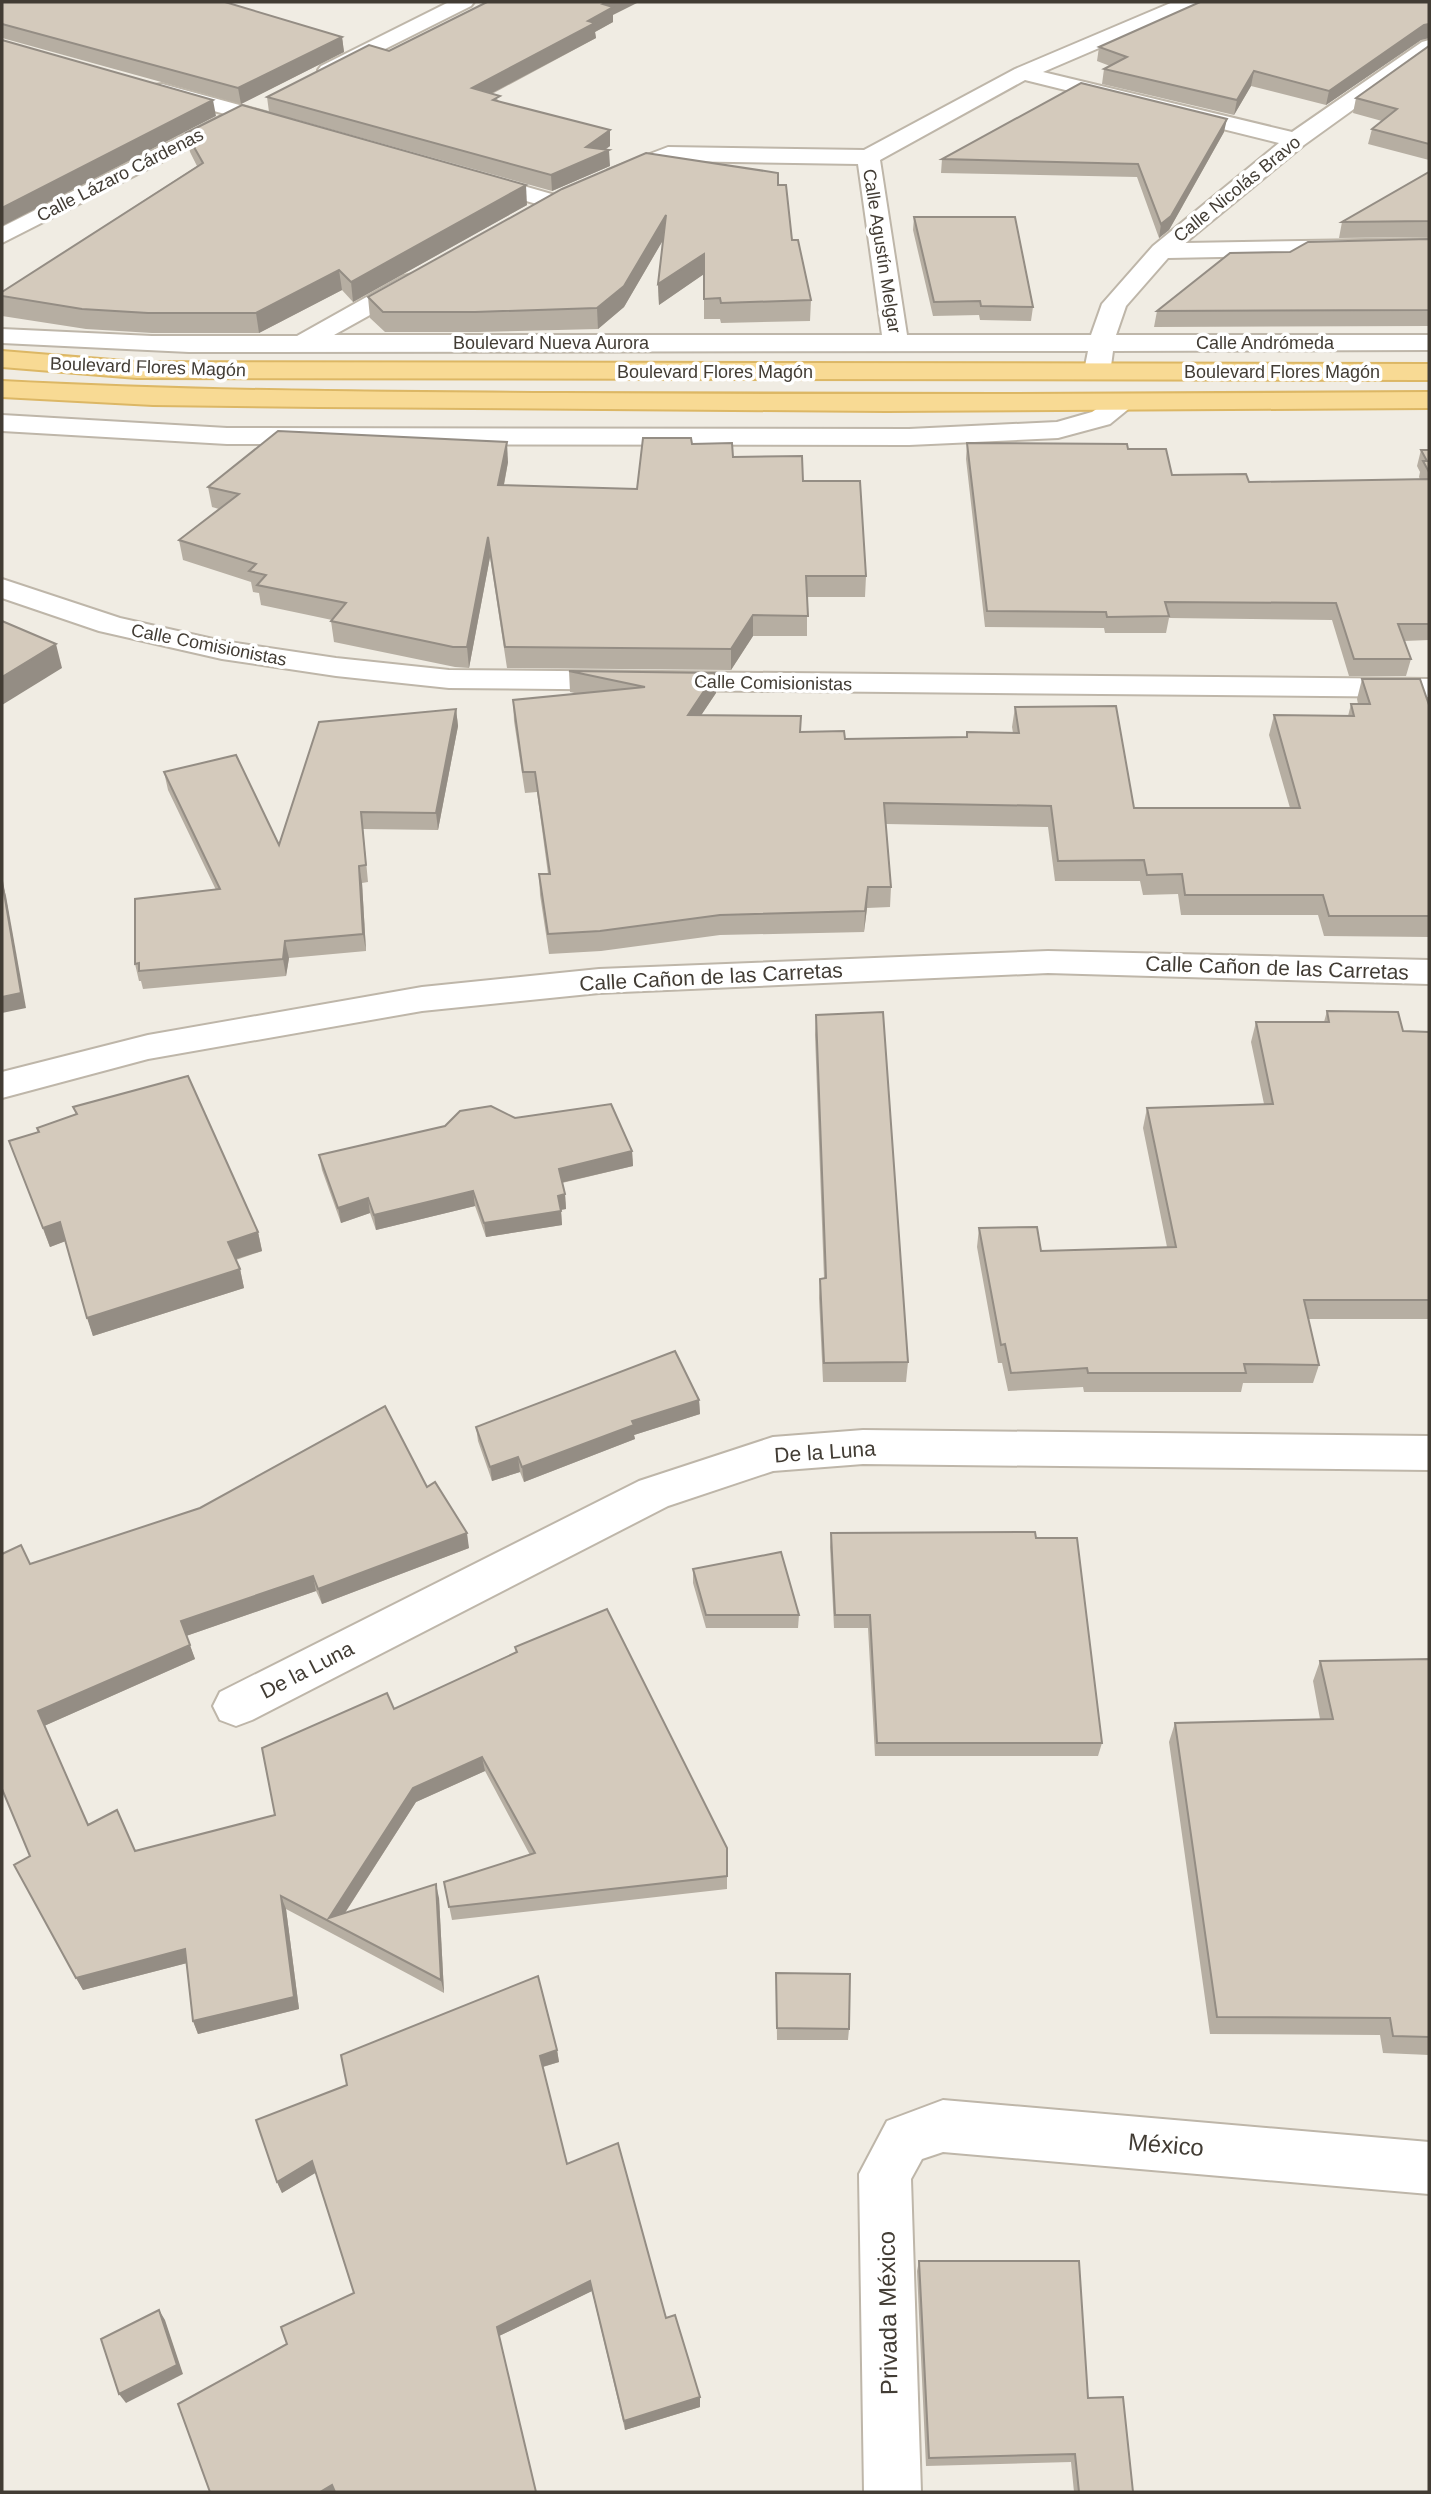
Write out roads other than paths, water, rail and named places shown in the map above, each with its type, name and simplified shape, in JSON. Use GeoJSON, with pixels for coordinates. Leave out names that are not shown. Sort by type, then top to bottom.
{"type":"FeatureCollection","features":[{"type":"Feature","properties":{"kind":"main road","name":"Boulevard Flores Magón"},"geometry":{"type":"LineString","coordinates":[[2,359],[150,370],[1429,372]]}},
{"type":"Feature","properties":{"kind":"main road","name":"Boulevard Flores Magón"},"geometry":{"type":"LineString","coordinates":[[2,389],[153,397],[886,403],[1429,400]]}},
{"type":"Feature","properties":{"kind":"street"},"geometry":{"type":"LineString","coordinates":[[305,82],[464,2]]}},
{"type":"Feature","properties":{"kind":"street"},"geometry":{"type":"LineString","coordinates":[[530,215],[585,188],[668,154],[868,158],[1021,73],[1190,2]]}},
{"type":"Feature","properties":{"kind":"street","name":"Calle Nicolás Bravo"},"geometry":{"type":"LineString","coordinates":[[1098,372],[1101,344],[1114,304],[1161,251],[1296,140],[1429,46]]}},
{"type":"Feature","properties":{"kind":"street"},"geometry":{"type":"LineString","coordinates":[[1021,73],[1296,140]]}},
{"type":"Feature","properties":{"kind":"street"},"geometry":{"type":"LineString","coordinates":[[136,83],[308,131]]}},
{"type":"Feature","properties":{"kind":"street","name":"Calle Lázaro Cárdenas"},"geometry":{"type":"LineString","coordinates":[[2,236],[268,100]]}},
{"type":"Feature","properties":{"kind":"street","name":"Calle Agustín Melgar"},"geometry":{"type":"LineString","coordinates":[[868,158],[897,344]]}},
{"type":"Feature","properties":{"kind":"street"},"geometry":{"type":"LineString","coordinates":[[451,172],[554,202]]}},
{"type":"Feature","properties":{"kind":"street"},"geometry":{"type":"LineString","coordinates":[[1161,251],[1429,246]]}},
{"type":"Feature","properties":{"kind":"street"},"geometry":{"type":"LineString","coordinates":[[302,343],[434,269]]}},
{"type":"Feature","properties":{"kind":"street","name":"Boulevard Nueva Aurora"},"geometry":{"type":"LineString","coordinates":[[2,336],[83,343],[186,346],[302,343],[1101,344]]}},
{"type":"Feature","properties":{"kind":"street","name":"Calle Andrómeda"},"geometry":{"type":"LineString","coordinates":[[1101,344],[1429,343]]}},
{"type":"Feature","properties":{"kind":"street"},"geometry":{"type":"LineString","coordinates":[[2,423],[227,436],[909,437],[1058,430],[1101,418],[1124,402]]}},
{"type":"Feature","properties":{"kind":"street","name":"Calle Comisionistas"},"geometry":{"type":"LineString","coordinates":[[2,588],[55,610],[124,629],[327,668],[449,679],[1429,688]]}},
{"type":"Feature","properties":{"kind":"street","name":"Calle Cañon de las Carretas"},"geometry":{"type":"LineString","coordinates":[[2,1085],[148,1047],[422,999],[599,981],[1048,962],[1429,972]]}},
{"type":"Feature","properties":{"kind":"street","name":"De la Luna"},"geometry":{"type":"LineString","coordinates":[[236,1706],[654,1493],[773,1454],[863,1447],[1429,1453]]}},
{"type":"Feature","properties":{"kind":"street","name":"México"},"geometry":{"type":"LineString","coordinates":[[905,2139],[943,2126],[1429,2168]]}},
{"type":"Feature","properties":{"kind":"street","name":"Privada México"},"geometry":{"type":"LineString","coordinates":[[892,2492],[885,2174],[905,2139]]}}]}
